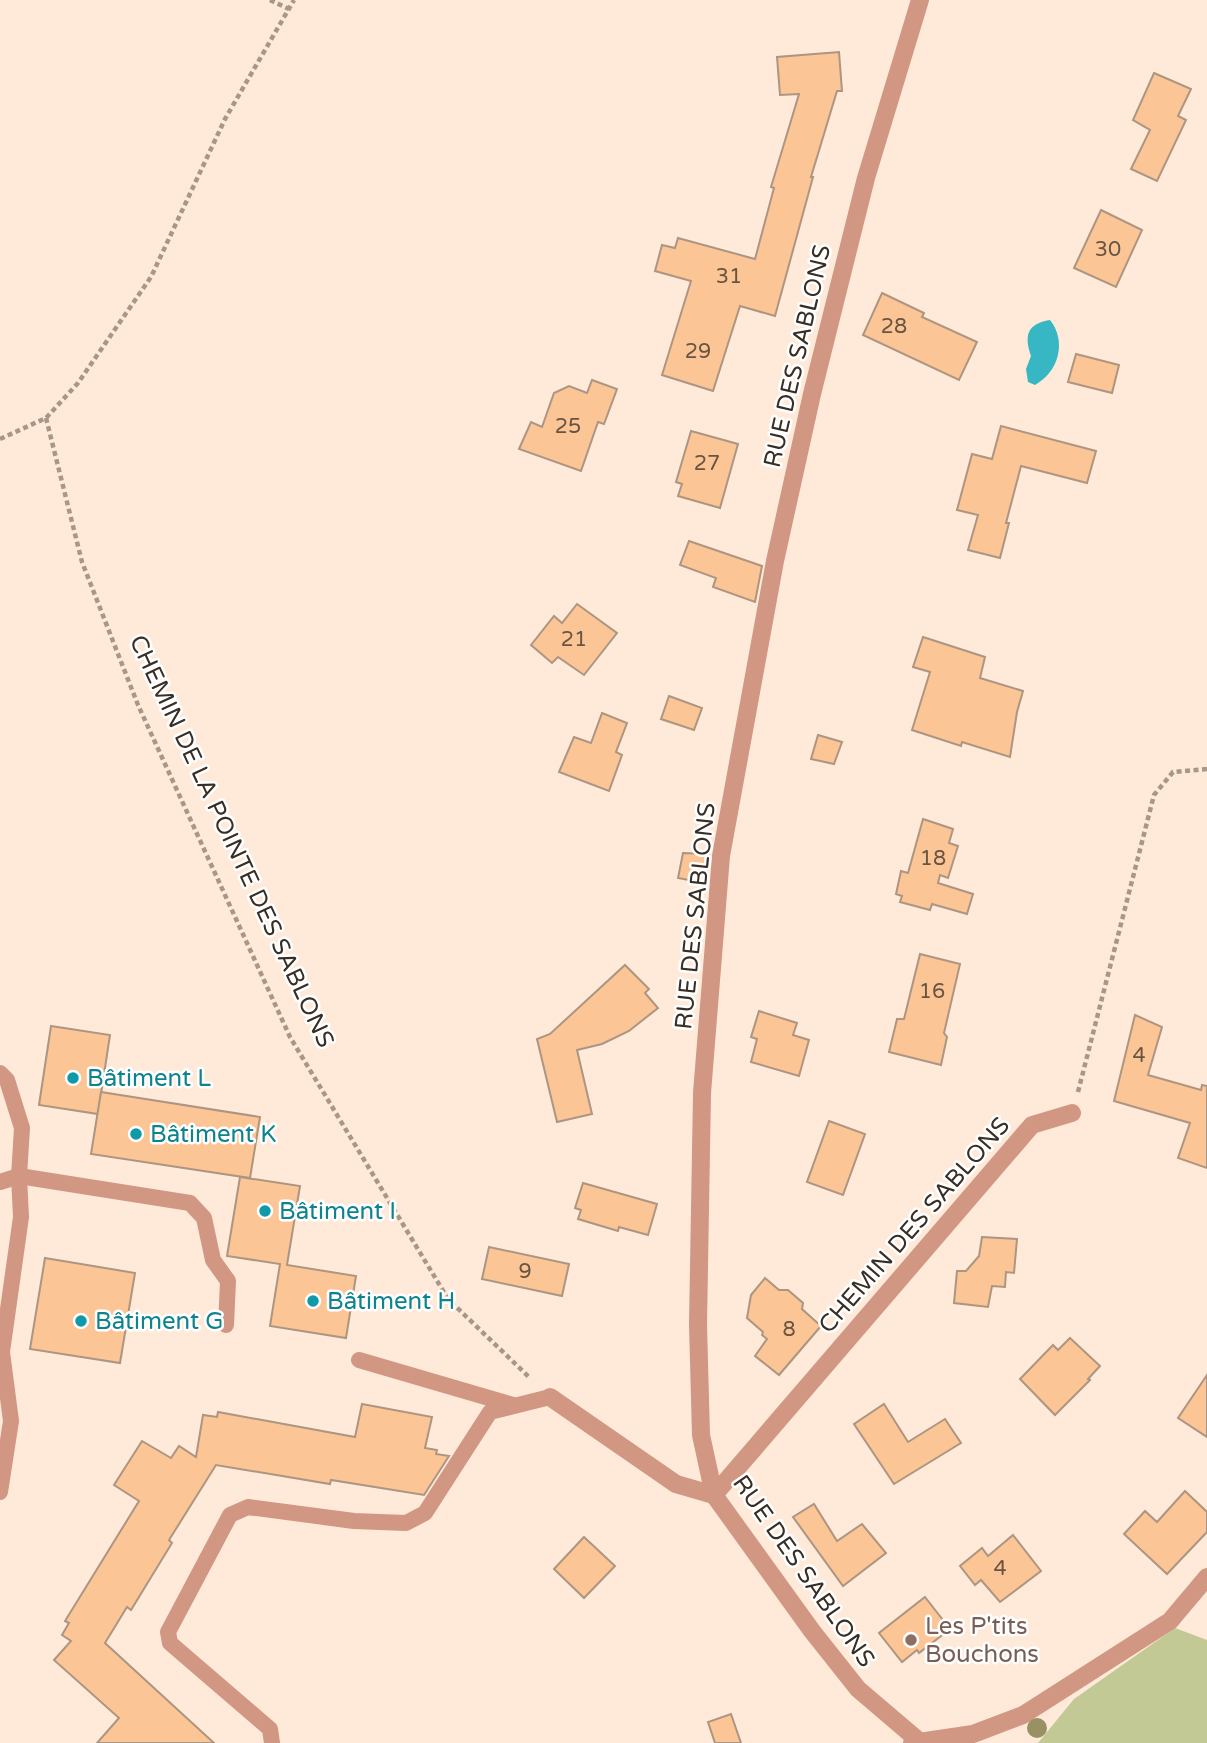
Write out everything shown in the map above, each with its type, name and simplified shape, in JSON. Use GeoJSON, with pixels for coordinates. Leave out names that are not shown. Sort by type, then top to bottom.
{"type":"FeatureCollection","features":[{"type":"Feature","properties":{"kind":"street","name":"RUE DES SABLONS"},"geometry":{"type":"LineString","coordinates":[[915,1742],[858,1689],[812,1631],[714,1495],[701,1435],[698,1325],[702,1093],[721,856],[775,561],[812,394],[866,178],[920,0]]}},
{"type":"Feature","properties":{"kind":"street","name":"CHEMIN DES SABLONS"},"geometry":{"type":"LineString","coordinates":[[714,1495],[1032,1125],[1072,1113]]}},
{"type":"Feature","properties":{"kind":"street"},"geometry":{"type":"LineString","coordinates":[[550,1397],[676,1484],[714,1495]]}},
{"type":"Feature","properties":{"kind":"street"},"geometry":{"type":"LineString","coordinates":[[915,1742],[977,1738],[1023,1715],[1170,1621],[1207,1577]]}},
{"type":"Feature","properties":{"kind":"lane"},"geometry":{"type":"LineString","coordinates":[[0,1073],[7,1080],[22,1128],[19,1177],[21,1217],[2,1353],[11,1421],[0,1492]]}},
{"type":"Feature","properties":{"kind":"lane"},"geometry":{"type":"LineString","coordinates":[[0,1182],[19,1177],[190,1203],[204,1218],[213,1261],[228,1281],[226,1325]]}},
{"type":"Feature","properties":{"kind":"lane"},"geometry":{"type":"LineString","coordinates":[[359,1360],[513,1405]]}},
{"type":"Feature","properties":{"kind":"lane"},"geometry":{"type":"LineString","coordinates":[[272,1743],[270,1729],[170,1643],[168,1637],[168,1632],[230,1516],[248,1507],[354,1521],[407,1523],[425,1513],[490,1412],[550,1397]]}},
{"type":"Feature","properties":{"kind":"path"},"geometry":{"type":"LineString","coordinates":[[270,0],[289,9]]}},
{"type":"Feature","properties":{"kind":"path"},"geometry":{"type":"LineString","coordinates":[[0,439],[46,418],[78,383],[151,277],[225,119],[294,0]]}},
{"type":"Feature","properties":{"kind":"path","name":"CHEMIN DE LA POINTE DES SABLONS"},"geometry":{"type":"LineString","coordinates":[[46,418],[82,562],[138,705],[290,1037],[448,1299],[550,1397]]}},
{"type":"Feature","properties":{"kind":"path"},"geometry":{"type":"LineString","coordinates":[[1072,1113],[1154,795],[1173,772],[1207,769]]}},
{"type":"Feature","properties":{"kind":"green space"},"geometry":{"type":"Polygon","coordinates":[[[1175,1628],[1207,1640],[1207,1743],[1038,1743],[1074,1699],[1175,1628]]]}},
{"type":"Feature","properties":{"kind":"water"},"geometry":{"type":"Polygon","coordinates":[[[1050,320],[1058,337],[1058,356],[1050,372],[1035,385],[1028,382],[1026,369],[1031,356],[1028,336],[1036,324],[1050,320]]]}},
{"type":"Feature","properties":{"kind":"building"},"geometry":{"type":"Polygon","coordinates":[[[839,52],[842,91],[837,91],[811,177],[775,316],[740,306],[713,391],[662,375],[691,281],[655,271],[662,245],[675,248],[678,238],[755,259],[774,188],[771,187],[799,94],[780,95],[777,57],[839,52]]]}},
{"type":"Feature","properties":{"kind":"building"},"geometry":{"type":"Polygon","coordinates":[[[1154,73],[1191,89],[1178,116],[1186,120],[1157,181],[1131,169],[1150,130],[1133,120],[1154,73]]]}},
{"type":"Feature","properties":{"kind":"building"},"geometry":{"type":"Polygon","coordinates":[[[1101,210],[1142,230],[1116,287],[1074,268],[1101,210]]]}},
{"type":"Feature","properties":{"kind":"building"},"geometry":{"type":"Polygon","coordinates":[[[882,293],[924,313],[922,317],[977,342],[959,380],[863,335],[882,293]]]}},
{"type":"Feature","properties":{"kind":"building"},"geometry":{"type":"Polygon","coordinates":[[[1076,354],[1119,365],[1112,393],[1068,382],[1076,354]]]}},
{"type":"Feature","properties":{"kind":"building"},"geometry":{"type":"Polygon","coordinates":[[[592,380],[617,389],[604,424],[598,422],[581,471],[519,449],[531,422],[542,427],[554,393],[569,386],[587,393],[592,380]]]}},
{"type":"Feature","properties":{"kind":"building"},"geometry":{"type":"Polygon","coordinates":[[[1001,426],[1096,451],[1087,483],[1021,466],[1000,558],[968,550],[978,515],[957,510],[972,454],[992,459],[1001,426]]]}},
{"type":"Feature","properties":{"kind":"building"},"geometry":{"type":"Polygon","coordinates":[[[691,431],[738,444],[720,508],[678,496],[682,484],[676,482],[691,431]]]}},
{"type":"Feature","properties":{"kind":"building"},"geometry":{"type":"Polygon","coordinates":[[[689,541],[762,566],[755,602],[713,587],[716,578],[680,565],[689,541]]]}},
{"type":"Feature","properties":{"kind":"building"},"geometry":{"type":"Polygon","coordinates":[[[577,604],[617,633],[584,675],[558,657],[552,663],[531,645],[554,616],[562,623],[577,604]]]}},
{"type":"Feature","properties":{"kind":"building"},"geometry":{"type":"Polygon","coordinates":[[[923,637],[985,657],[980,678],[1023,691],[1010,757],[962,742],[961,746],[912,730],[930,672],[913,667],[923,637]]]}},
{"type":"Feature","properties":{"kind":"building"},"geometry":{"type":"Polygon","coordinates":[[[669,696],[702,708],[694,730],[661,719],[669,696]]]}},
{"type":"Feature","properties":{"kind":"building"},"geometry":{"type":"Polygon","coordinates":[[[602,713],[627,723],[616,752],[622,755],[609,791],[559,772],[574,737],[591,743],[602,713]]]}},
{"type":"Feature","properties":{"kind":"building"},"geometry":{"type":"Polygon","coordinates":[[[818,735],[842,742],[834,764],[811,759],[818,735]]]}},
{"type":"Feature","properties":{"kind":"building"},"geometry":{"type":"Polygon","coordinates":[[[923,819],[953,829],[949,843],[958,846],[948,878],[940,875],[938,883],[973,894],[967,914],[932,904],[930,910],[900,902],[902,896],[896,894],[901,871],[908,873],[923,819]]]}},
{"type":"Feature","properties":{"kind":"building"},"geometry":{"type":"Polygon","coordinates":[[[683,853],[709,854],[705,883],[678,878],[683,853]]]}},
{"type":"Feature","properties":{"kind":"building"},"geometry":{"type":"Polygon","coordinates":[[[920,954],[960,964],[944,1033],[947,1037],[941,1065],[889,1052],[897,1019],[904,1019],[920,954]]]}},
{"type":"Feature","properties":{"kind":"building"},"geometry":{"type":"Polygon","coordinates":[[[625,965],[649,989],[645,993],[658,1008],[629,1031],[602,1044],[577,1050],[592,1114],[557,1122],[537,1039],[550,1034],[625,965]]]}},
{"type":"Feature","properties":{"kind":"building"},"geometry":{"type":"Polygon","coordinates":[[[759,1011],[797,1023],[793,1035],[809,1040],[799,1076],[751,1062],[757,1039],[751,1037],[759,1011]]]}},
{"type":"Feature","properties":{"kind":"building"},"geometry":{"type":"Polygon","coordinates":[[[1135,1015],[1162,1027],[1148,1075],[1201,1090],[1202,1085],[1207,1086],[1207,1168],[1178,1158],[1190,1123],[1114,1101],[1135,1015]]]}},
{"type":"Feature","properties":{"kind":"building","name":"Bâtiment L"},"geometry":{"type":"Polygon","coordinates":[[[51,1026],[110,1035],[98,1114],[39,1105],[51,1026]]]}},
{"type":"Feature","properties":{"kind":"building"},"geometry":{"type":"Polygon","coordinates":[[[101,1092],[260,1117],[250,1178],[91,1154],[101,1092]]]}},
{"type":"Feature","properties":{"kind":"building"},"geometry":{"type":"Polygon","coordinates":[[[829,1121],[865,1134],[843,1195],[807,1182],[829,1121]]]}},
{"type":"Feature","properties":{"kind":"building"},"geometry":{"type":"Polygon","coordinates":[[[240,1177],[300,1186],[287,1265],[356,1276],[346,1338],[270,1326],[280,1264],[227,1256],[240,1177]]]}},
{"type":"Feature","properties":{"kind":"building"},"geometry":{"type":"Polygon","coordinates":[[[583,1183],[657,1204],[648,1235],[619,1227],[618,1231],[578,1219],[581,1210],[575,1208],[583,1183]]]}},
{"type":"Feature","properties":{"kind":"building"},"geometry":{"type":"Polygon","coordinates":[[[982,1237],[1017,1239],[1014,1273],[1006,1272],[1005,1287],[992,1286],[988,1307],[954,1303],[957,1271],[966,1271],[979,1256],[982,1237]]]}},
{"type":"Feature","properties":{"kind":"building"},"geometry":{"type":"Polygon","coordinates":[[[489,1247],[569,1264],[562,1296],[482,1279],[489,1247]]]}},
{"type":"Feature","properties":{"kind":"building","name":"Bâtiment G"},"geometry":{"type":"Polygon","coordinates":[[[45,1258],[135,1273],[120,1363],[30,1349],[45,1258]]]}},
{"type":"Feature","properties":{"kind":"building"},"geometry":{"type":"Polygon","coordinates":[[[765,1278],[779,1290],[788,1290],[803,1303],[802,1309],[821,1326],[779,1375],[755,1356],[767,1339],[747,1318],[751,1295],[765,1278]]]}},
{"type":"Feature","properties":{"kind":"building"},"geometry":{"type":"Polygon","coordinates":[[[1070,1338],[1100,1366],[1088,1379],[1090,1380],[1055,1415],[1020,1379],[1053,1345],[1058,1350],[1070,1338]]]}},
{"type":"Feature","properties":{"kind":"building"},"geometry":{"type":"Polygon","coordinates":[[[1207,1375],[1207,1437],[1178,1418],[1207,1375]]]}},
{"type":"Feature","properties":{"kind":"building"},"geometry":{"type":"Polygon","coordinates":[[[362,1404],[432,1417],[425,1448],[437,1450],[436,1454],[449,1456],[424,1495],[331,1480],[330,1484],[216,1465],[169,1540],[172,1543],[131,1610],[127,1607],[105,1643],[214,1743],[97,1743],[119,1718],[54,1660],[71,1641],[62,1635],[69,1623],[65,1621],[139,1501],[114,1485],[142,1441],[171,1458],[179,1446],[196,1457],[203,1415],[217,1417],[218,1412],[355,1437],[362,1404]]]}},
{"type":"Feature","properties":{"kind":"building"},"geometry":{"type":"Polygon","coordinates":[[[884,1404],[908,1442],[945,1419],[961,1443],[894,1484],[854,1424],[884,1404]]]}},
{"type":"Feature","properties":{"kind":"building"},"geometry":{"type":"Polygon","coordinates":[[[1185,1491],[1207,1512],[1207,1532],[1167,1574],[1124,1534],[1145,1511],[1157,1522],[1185,1491]]]}},
{"type":"Feature","properties":{"kind":"building"},"geometry":{"type":"Polygon","coordinates":[[[814,1504],[837,1541],[862,1524],[886,1553],[843,1586],[793,1517],[814,1504]]]}},
{"type":"Feature","properties":{"kind":"building"},"geometry":{"type":"Polygon","coordinates":[[[1013,1535],[1041,1571],[1000,1602],[981,1580],[975,1585],[960,1566],[982,1548],[988,1556],[1013,1535]]]}},
{"type":"Feature","properties":{"kind":"building"},"geometry":{"type":"Polygon","coordinates":[[[584,1537],[615,1566],[584,1598],[554,1569],[584,1537]]]}},
{"type":"Feature","properties":{"kind":"building","name":"Les P'tits Bouchons"},"geometry":{"type":"Polygon","coordinates":[[[925,1597],[950,1629],[919,1653],[917,1650],[902,1662],[879,1633],[925,1597]]]}},
{"type":"Feature","properties":{"kind":"building"},"geometry":{"type":"Polygon","coordinates":[[[731,1714],[741,1743],[715,1743],[708,1722],[731,1714]]]}},
{"type":"Feature","properties":{"kind":"place","name":"Bâtiment L"},"geometry":{"type":"Point","coordinates":[73,1078]}},
{"type":"Feature","properties":{"kind":"place","name":"Bâtiment K"},"geometry":{"type":"Point","coordinates":[136,1134]}},
{"type":"Feature","properties":{"kind":"place","name":"Bâtiment I"},"geometry":{"type":"Point","coordinates":[265,1211]}},
{"type":"Feature","properties":{"kind":"place","name":"Bâtiment H"},"geometry":{"type":"Point","coordinates":[313,1301]}},
{"type":"Feature","properties":{"kind":"place","name":"Bâtiment G"},"geometry":{"type":"Point","coordinates":[81,1321]}},
{"type":"Feature","properties":{"kind":"place","name":"Les P'tits Bouchons"},"geometry":{"type":"Point","coordinates":[911,1640]}}]}
